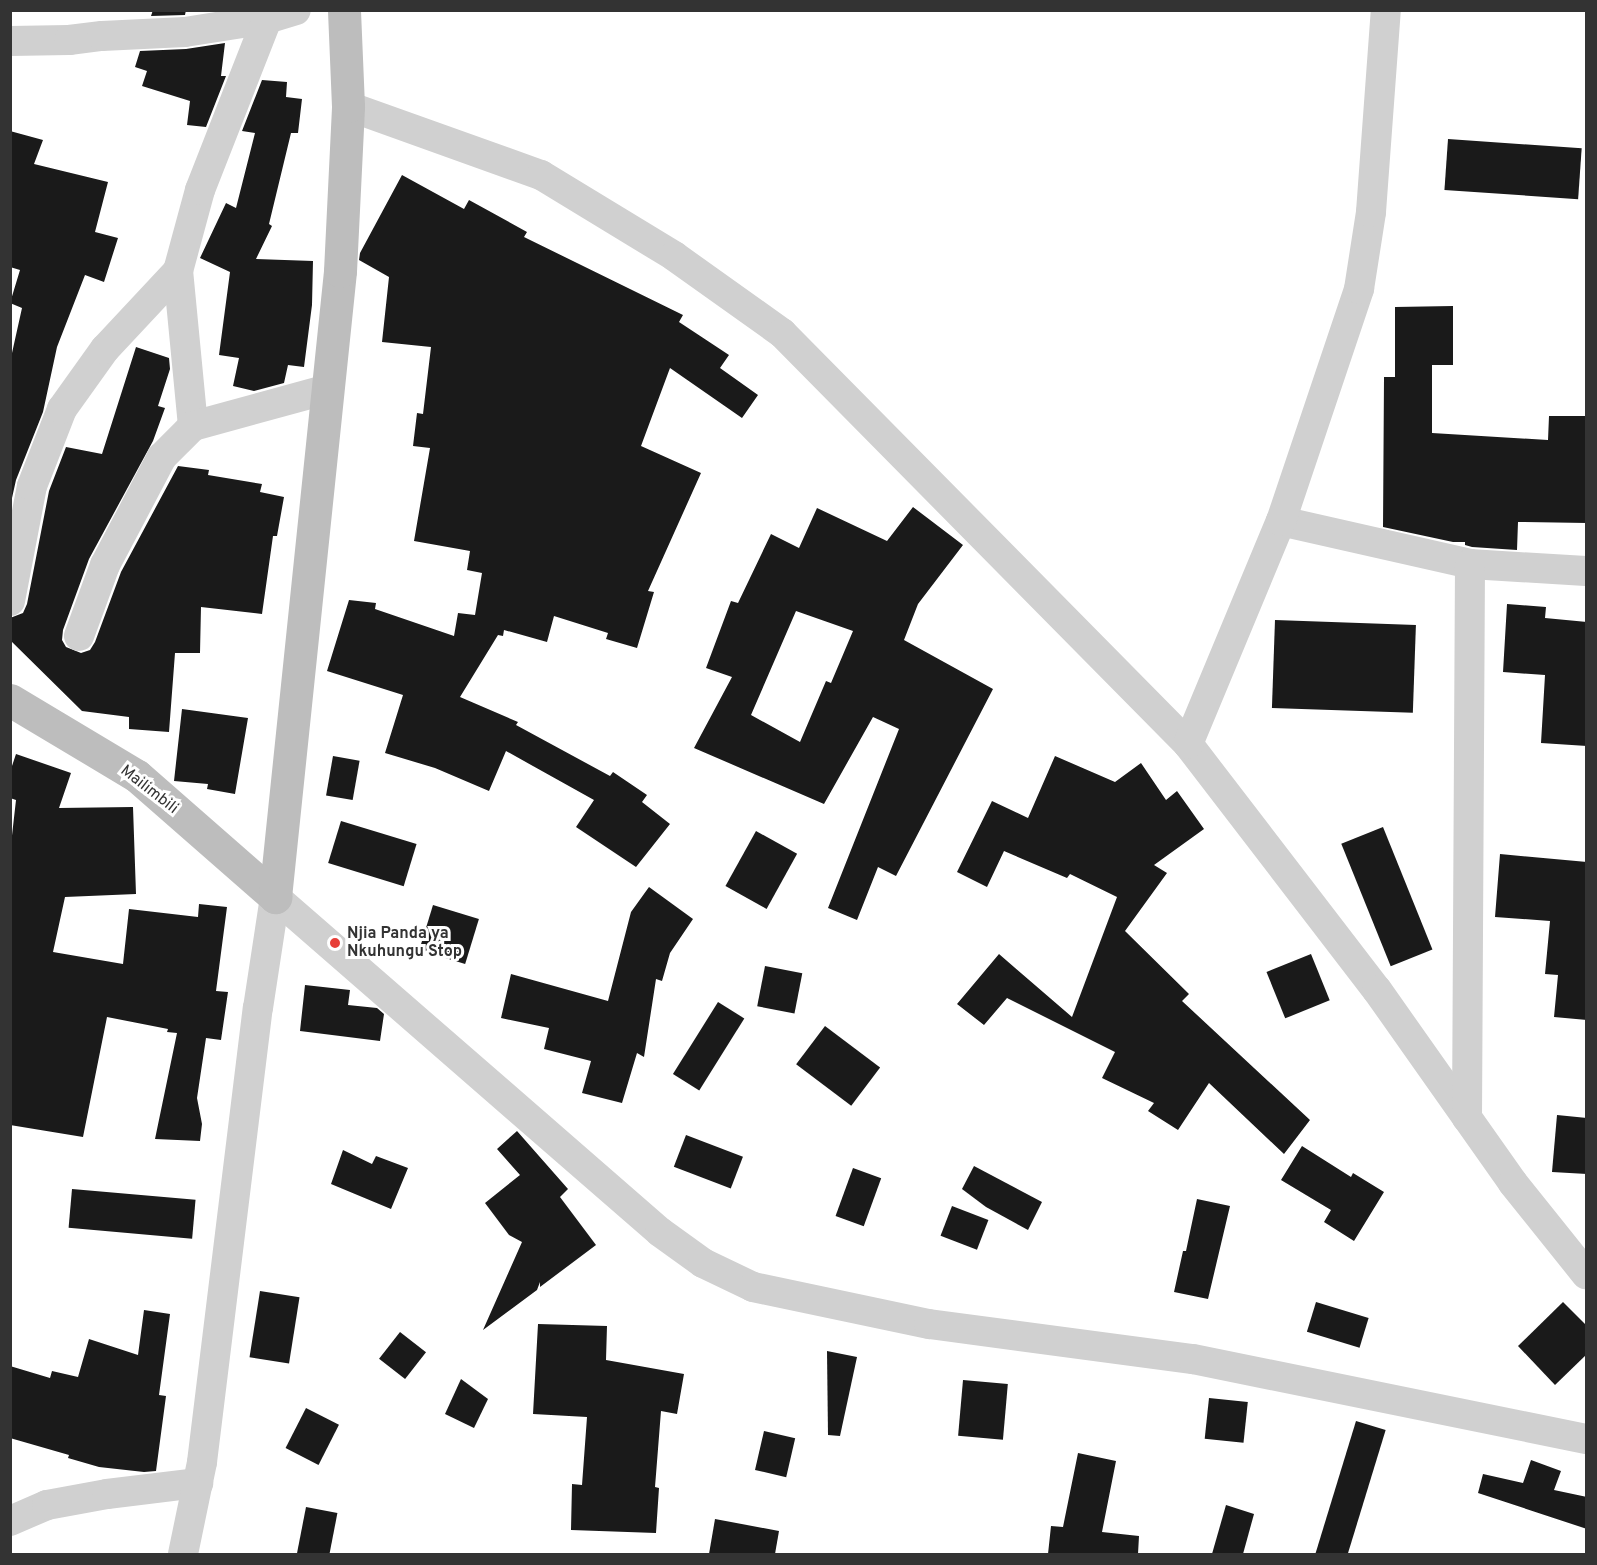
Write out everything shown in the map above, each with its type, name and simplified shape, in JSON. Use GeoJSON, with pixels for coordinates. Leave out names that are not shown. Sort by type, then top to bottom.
{"type":"FeatureCollection","features":[{"type":"Feature","properties":{"kind":"street"},"geometry":{"type":"LineString","coordinates":[[10,41],[69,40],[105,23],[185,32],[267,19],[296,10]]}},
{"type":"Feature","properties":{"kind":"street"},"geometry":{"type":"LineString","coordinates":[[183,1554],[198,1483],[258,1008],[275,897],[328,389],[340,271],[348,106],[344,10]]}},
{"type":"Feature","properties":{"kind":"street"},"geometry":{"type":"LineString","coordinates":[[1188,744],[1281,521],[1359,289],[1371,212],[1386,10]]}},
{"type":"Feature","properties":{"kind":"street"},"geometry":{"type":"LineString","coordinates":[[193,426],[178,271],[200,190],[267,19]]}},
{"type":"Feature","properties":{"kind":"street"},"geometry":{"type":"LineString","coordinates":[[348,106],[541,175],[674,256],[782,333],[1188,744],[1377,990],[1513,1183],[1587,1274]]}},
{"type":"Feature","properties":{"kind":"street"},"geometry":{"type":"LineString","coordinates":[[10,601],[32,486],[62,409],[105,348],[178,271]]}},
{"type":"Feature","properties":{"kind":"street"},"geometry":{"type":"LineString","coordinates":[[78,636],[105,565],[162,457],[193,426],[328,389]]}},
{"type":"Feature","properties":{"kind":"street"},"geometry":{"type":"LineString","coordinates":[[1281,521],[1470,564],[1587,571]]}},
{"type":"Feature","properties":{"kind":"street"},"geometry":{"type":"LineString","coordinates":[[1467,1118],[1470,564]]}},
{"type":"Feature","properties":{"kind":"street","name":"Mailimbili"},"geometry":{"type":"LineString","coordinates":[[10,700],[137,776],[275,897]]}},
{"type":"Feature","properties":{"kind":"street"},"geometry":{"type":"LineString","coordinates":[[275,897],[660,1232],[703,1263],[753,1287],[929,1324],[1193,1359],[1587,1439]]}},
{"type":"Feature","properties":{"kind":"street"},"geometry":{"type":"LineString","coordinates":[[10,1521],[47,1505],[106,1494],[198,1483]]}},
{"type":"Feature","properties":{"kind":"building"},"geometry":{"type":"Polygon","coordinates":[[[153,10],[186,10],[185,15],[151,16],[153,10]]]}},
{"type":"Feature","properties":{"kind":"building"},"geometry":{"type":"Polygon","coordinates":[[[225,43],[221,76],[226,76],[206,127],[187,125],[190,101],[142,86],[147,71],[135,67],[140,51],[186,49],[225,43]]]}},
{"type":"Feature","properties":{"kind":"building"},"geometry":{"type":"Polygon","coordinates":[[[262,80],[287,82],[286,97],[302,99],[298,133],[291,133],[269,224],[272,226],[256,259],[313,261],[312,305],[304,367],[288,365],[284,383],[254,391],[233,386],[239,358],[219,355],[230,272],[200,258],[226,203],[236,208],[255,133],[242,131],[262,80]]]}},
{"type":"Feature","properties":{"kind":"building"},"geometry":{"type":"Polygon","coordinates":[[[10,131],[43,140],[34,164],[108,182],[95,232],[118,238],[104,282],[85,275],[57,347],[43,412],[16,480],[10,507],[10,362],[22,308],[10,303],[20,270],[10,267],[10,131]]]}},
{"type":"Feature","properties":{"kind":"building"},"geometry":{"type":"Polygon","coordinates":[[[1448,139],[1582,148],[1578,199],[1444,190],[1448,139]]]}},
{"type":"Feature","properties":{"kind":"building"},"geometry":{"type":"Polygon","coordinates":[[[402,175],[464,209],[469,200],[527,232],[524,237],[683,315],[679,322],[729,355],[720,368],[758,395],[742,418],[670,368],[641,446],[701,473],[648,591],[654,592],[637,648],[606,639],[608,633],[554,616],[547,642],[504,630],[503,636],[498,635],[460,697],[518,722],[516,725],[610,776],[613,772],[647,795],[642,802],[670,824],[636,867],[576,827],[594,800],[506,751],[489,791],[435,768],[385,753],[403,695],[327,671],[349,600],[376,603],[375,609],[454,636],[458,613],[475,615],[482,573],[467,570],[470,551],[414,541],[430,448],[413,446],[417,413],[423,414],[431,347],[382,342],[389,277],[359,260],[360,253],[402,175]]]}},
{"type":"Feature","properties":{"kind":"building"},"geometry":{"type":"Polygon","coordinates":[[[1453,306],[1453,365],[1432,365],[1432,433],[1548,440],[1549,416],[1587,416],[1587,523],[1518,522],[1517,550],[1472,547],[1465,545],[1465,542],[1453,542],[1383,527],[1384,377],[1395,377],[1395,307],[1453,306]]]}},
{"type":"Feature","properties":{"kind":"building"},"geometry":{"type":"Polygon","coordinates":[[[136,347],[169,358],[170,369],[158,406],[165,408],[153,441],[89,559],[63,630],[62,640],[66,647],[81,653],[90,650],[95,642],[121,572],[178,466],[209,470],[208,475],[262,484],[260,492],[284,497],[277,536],[273,536],[262,614],[201,607],[200,653],[175,653],[169,732],[129,729],[129,717],[82,711],[10,640],[10,618],[23,613],[27,604],[49,491],[66,447],[102,454],[136,347]]]}},
{"type":"Feature","properties":{"kind":"building"},"geometry":{"type":"Polygon","coordinates":[[[913,507],[963,545],[918,604],[904,640],[993,689],[896,876],[878,867],[857,920],[828,908],[899,729],[873,717],[824,804],[694,748],[732,677],[706,668],[731,601],[738,603],[771,534],[799,548],[817,508],[887,541],[913,507]],[[796,611],[751,715],[800,742],[826,681],[831,683],[853,631],[796,611]]]}},
{"type":"Feature","properties":{"kind":"building"},"geometry":{"type":"Polygon","coordinates":[[[1507,604],[1546,607],[1545,618],[1587,622],[1587,746],[1541,743],[1545,675],[1503,672],[1507,604]]]}},
{"type":"Feature","properties":{"kind":"building"},"geometry":{"type":"Polygon","coordinates":[[[1275,620],[1416,625],[1413,713],[1272,708],[1275,620]]]}},
{"type":"Feature","properties":{"kind":"building"},"geometry":{"type":"Polygon","coordinates":[[[182,709],[248,718],[235,794],[207,789],[208,784],[174,781],[182,709]]]}},
{"type":"Feature","properties":{"kind":"building"},"geometry":{"type":"Polygon","coordinates":[[[16,754],[71,773],[59,808],[133,807],[136,894],[65,897],[53,952],[123,964],[129,909],[198,917],[199,904],[227,907],[216,991],[228,992],[221,1040],[206,1038],[197,1098],[202,1124],[200,1141],[155,1139],[177,1033],[167,1032],[168,1029],[107,1017],[83,1137],[10,1125],[10,853],[16,800],[10,798],[10,772],[16,754]]]}},
{"type":"Feature","properties":{"kind":"building"},"geometry":{"type":"Polygon","coordinates":[[[333,756],[360,761],[353,800],[326,795],[333,756]]]}},
{"type":"Feature","properties":{"kind":"building"},"geometry":{"type":"Polygon","coordinates":[[[1055,756],[1115,782],[1141,763],[1166,800],[1177,791],[1204,829],[1154,865],[1167,873],[1125,931],[1189,994],[1182,1001],[1310,1120],[1284,1154],[1209,1083],[1178,1130],[1148,1111],[1154,1103],[1102,1078],[1115,1052],[1007,998],[984,1025],[957,1004],[999,954],[1072,1017],[1117,897],[1070,874],[1067,878],[1004,851],[987,887],[957,872],[992,801],[1028,818],[1055,756]]]}},
{"type":"Feature","properties":{"kind":"building"},"geometry":{"type":"Polygon","coordinates":[[[341,821],[417,844],[404,886],[328,863],[341,821]]]}},
{"type":"Feature","properties":{"kind":"building"},"geometry":{"type":"Polygon","coordinates":[[[1383,827],[1432,949],[1391,966],[1341,844],[1383,827]]]}},
{"type":"Feature","properties":{"kind":"building"},"geometry":{"type":"Polygon","coordinates":[[[756,831],[797,854],[767,909],[725,886],[756,831]]]}},
{"type":"Feature","properties":{"kind":"building"},"geometry":{"type":"Polygon","coordinates":[[[1500,854],[1587,862],[1587,1020],[1554,1017],[1558,975],[1545,974],[1550,921],[1495,917],[1500,854]]]}},
{"type":"Feature","properties":{"kind":"building"},"geometry":{"type":"Polygon","coordinates":[[[649,887],[693,919],[670,953],[662,981],[656,979],[644,1057],[637,1053],[622,1103],[582,1093],[591,1061],[544,1049],[549,1028],[501,1018],[511,974],[608,1001],[631,912],[649,887]]]}},
{"type":"Feature","properties":{"kind":"building"},"geometry":{"type":"Polygon","coordinates":[[[433,905],[479,919],[465,964],[419,950],[433,905]]]}},
{"type":"Feature","properties":{"kind":"building"},"geometry":{"type":"Polygon","coordinates":[[[1311,954],[1330,1000],[1285,1018],[1266,972],[1311,954]]]}},
{"type":"Feature","properties":{"kind":"building"},"geometry":{"type":"Polygon","coordinates":[[[765,966],[802,973],[794,1013],[757,1006],[765,966]]]}},
{"type":"Feature","properties":{"kind":"building"},"geometry":{"type":"Polygon","coordinates":[[[305,985],[350,990],[348,1005],[377,1008],[384,1014],[380,1041],[300,1031],[305,985]]]}},
{"type":"Feature","properties":{"kind":"building"},"geometry":{"type":"Polygon","coordinates":[[[718,1002],[744,1018],[699,1091],[673,1074],[718,1002]]]}},
{"type":"Feature","properties":{"kind":"building"},"geometry":{"type":"Polygon","coordinates":[[[825,1026],[880,1068],[851,1106],[796,1064],[825,1026]]]}},
{"type":"Feature","properties":{"kind":"building"},"geometry":{"type":"Polygon","coordinates":[[[1557,1115],[1587,1118],[1587,1174],[1552,1172],[1557,1115]]]}},
{"type":"Feature","properties":{"kind":"building"},"geometry":{"type":"Polygon","coordinates":[[[517,1131],[568,1189],[560,1197],[596,1245],[540,1287],[540,1282],[537,1290],[483,1330],[522,1242],[509,1235],[485,1203],[520,1175],[497,1149],[517,1131]]]}},
{"type":"Feature","properties":{"kind":"building"},"geometry":{"type":"Polygon","coordinates":[[[686,1135],[743,1157],[731,1189],[674,1167],[686,1135]]]}},
{"type":"Feature","properties":{"kind":"building"},"geometry":{"type":"Polygon","coordinates":[[[1302,1146],[1351,1177],[1353,1173],[1384,1192],[1354,1241],[1324,1222],[1331,1210],[1281,1180],[1302,1146]]]}},
{"type":"Feature","properties":{"kind":"building"},"geometry":{"type":"Polygon","coordinates":[[[343,1150],[372,1164],[376,1156],[408,1168],[391,1209],[331,1184],[343,1150]]]}},
{"type":"Feature","properties":{"kind":"building"},"geometry":{"type":"Polygon","coordinates":[[[974,1166],[1042,1202],[1028,1230],[986,1207],[962,1189],[974,1166]]]}},
{"type":"Feature","properties":{"kind":"building"},"geometry":{"type":"Polygon","coordinates":[[[853,1168],[881,1178],[864,1226],[836,1216],[853,1168]]]}},
{"type":"Feature","properties":{"kind":"building"},"geometry":{"type":"Polygon","coordinates":[[[72,1189],[196,1200],[192,1239],[69,1228],[72,1189]]]}},
{"type":"Feature","properties":{"kind":"building"},"geometry":{"type":"Polygon","coordinates":[[[1197,1199],[1230,1206],[1208,1299],[1174,1292],[1183,1251],[1186,1251],[1197,1199]]]}},
{"type":"Feature","properties":{"kind":"building"},"geometry":{"type":"Polygon","coordinates":[[[952,1206],[988,1220],[977,1250],[941,1236],[952,1206]]]}},
{"type":"Feature","properties":{"kind":"building"},"geometry":{"type":"Polygon","coordinates":[[[260,1291],[300,1297],[289,1363],[250,1357],[260,1291]]]}},
{"type":"Feature","properties":{"kind":"building"},"geometry":{"type":"Polygon","coordinates":[[[1316,1302],[1369,1318],[1360,1348],[1307,1332],[1316,1302]]]}},
{"type":"Feature","properties":{"kind":"building"},"geometry":{"type":"Polygon","coordinates":[[[1563,1302],[1587,1326],[1587,1354],[1555,1385],[1518,1346],[1563,1302]]]}},
{"type":"Feature","properties":{"kind":"building"},"geometry":{"type":"Polygon","coordinates":[[[144,1310],[170,1314],[159,1395],[166,1396],[156,1471],[144,1472],[99,1467],[68,1458],[69,1455],[10,1438],[10,1366],[50,1378],[52,1371],[78,1377],[89,1339],[138,1355],[144,1310]]]}},
{"type":"Feature","properties":{"kind":"building"},"geometry":{"type":"Polygon","coordinates":[[[538,1324],[607,1326],[606,1360],[684,1374],[677,1414],[661,1411],[655,1487],[659,1488],[656,1533],[571,1530],[572,1484],[582,1485],[587,1417],[533,1414],[538,1324]]]}},
{"type":"Feature","properties":{"kind":"building"},"geometry":{"type":"Polygon","coordinates":[[[400,1332],[426,1352],[405,1379],[379,1359],[400,1332]]]}},
{"type":"Feature","properties":{"kind":"building"},"geometry":{"type":"Polygon","coordinates":[[[827,1351],[857,1357],[840,1436],[828,1435],[827,1351]]]}},
{"type":"Feature","properties":{"kind":"building"},"geometry":{"type":"Polygon","coordinates":[[[461,1379],[488,1399],[474,1428],[445,1414],[461,1379]]]}},
{"type":"Feature","properties":{"kind":"building"},"geometry":{"type":"Polygon","coordinates":[[[963,1380],[1008,1384],[1003,1440],[958,1436],[963,1380]]]}},
{"type":"Feature","properties":{"kind":"building"},"geometry":{"type":"Polygon","coordinates":[[[1209,1398],[1248,1402],[1244,1443],[1205,1439],[1209,1398]]]}},
{"type":"Feature","properties":{"kind":"building"},"geometry":{"type":"Polygon","coordinates":[[[306,1408],[339,1425],[319,1465],[286,1448],[306,1408]]]}},
{"type":"Feature","properties":{"kind":"building"},"geometry":{"type":"Polygon","coordinates":[[[1356,1421],[1386,1430],[1348,1554],[1316,1553],[1356,1421]]]}},
{"type":"Feature","properties":{"kind":"building"},"geometry":{"type":"Polygon","coordinates":[[[764,1431],[795,1438],[786,1477],[755,1470],[764,1431]]]}},
{"type":"Feature","properties":{"kind":"building"},"geometry":{"type":"Polygon","coordinates":[[[1078,1453],[1116,1461],[1102,1532],[1139,1536],[1138,1554],[1048,1554],[1051,1526],[1063,1527],[1078,1453]]]}},
{"type":"Feature","properties":{"kind":"building"},"geometry":{"type":"Polygon","coordinates":[[[1531,1460],[1561,1471],[1554,1490],[1587,1497],[1587,1529],[1478,1493],[1483,1474],[1523,1483],[1531,1460]]]}},
{"type":"Feature","properties":{"kind":"building"},"geometry":{"type":"Polygon","coordinates":[[[1226,1505],[1254,1514],[1243,1554],[1212,1554],[1226,1505]]]}},
{"type":"Feature","properties":{"kind":"building"},"geometry":{"type":"Polygon","coordinates":[[[306,1507],[337,1513],[329,1554],[297,1554],[306,1507]]]}},
{"type":"Feature","properties":{"kind":"building"},"geometry":{"type":"Polygon","coordinates":[[[715,1519],[779,1531],[775,1554],[709,1554],[715,1519]]]}},
{"type":"Feature","properties":{"kind":"place","name":"Njia Panda ya Nkuhungu Stop"},"geometry":{"type":"Point","coordinates":[335,943]}}]}
